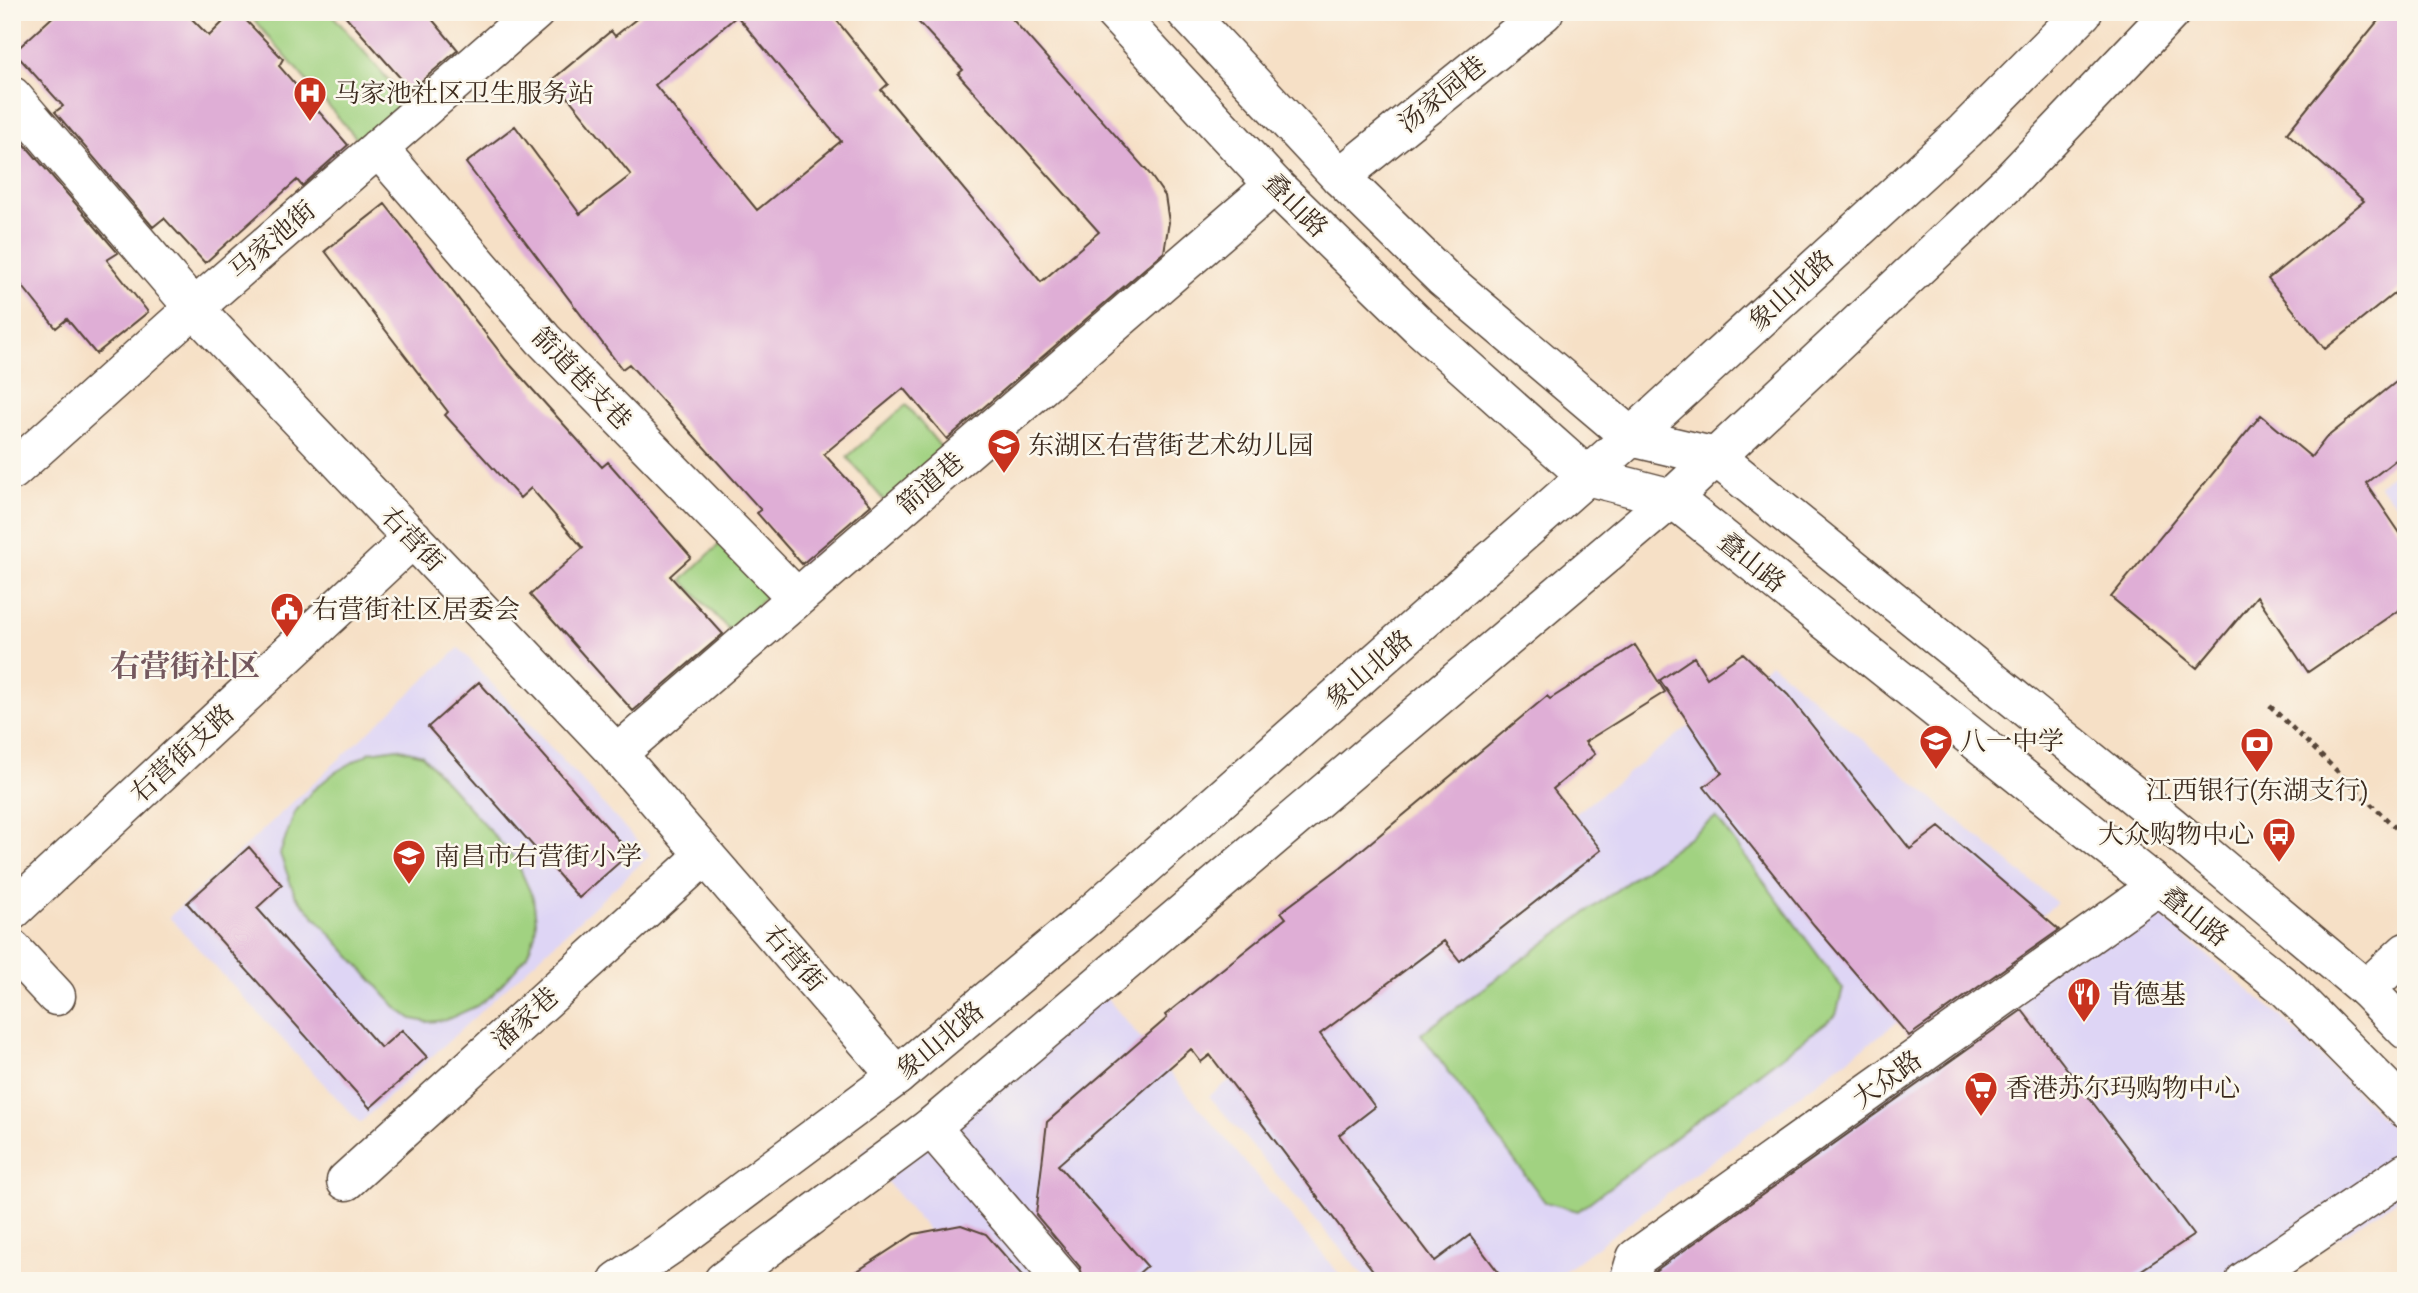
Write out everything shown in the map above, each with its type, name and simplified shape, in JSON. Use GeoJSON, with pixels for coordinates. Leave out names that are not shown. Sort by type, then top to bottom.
{"type":"FeatureCollection","features":[{"type":"Feature","properties":{"kind":"main road","name":"马家池街"},"geometry":{"type":"LineString","coordinates":[[12,471],[194,308],[535,12]]}},
{"type":"Feature","properties":{"kind":"main road","name":"叠山路"},"geometry":{"type":"LineString","coordinates":[[1114,12],[1274,185],[1419,326],[1587,476],[1672,498],[2287,989],[2406,1109]]}},
{"type":"Feature","properties":{"kind":"main road","name":"叠山路"},"geometry":{"type":"LineString","coordinates":[[1186,12],[1340,177],[1443,278],[1631,437],[1716,457],[2169,824],[2366,989],[2406,1030]]}},
{"type":"Feature","properties":{"kind":"main road","name":"汤家园巷"},"geometry":{"type":"LineString","coordinates":[[1340,177],[1544,12]]}},
{"type":"Feature","properties":{"kind":"main road","name":"象山北路"},"geometry":{"type":"LineString","coordinates":[[618,1281],[672,1244],[897,1076],[1089,916],[1631,437],[1965,131],[2083,12]]}},
{"type":"Feature","properties":{"kind":"main road"},"geometry":{"type":"LineString","coordinates":[[723,1281],[931,1127],[1672,498],[2009,182],[2171,12]]}},
{"type":"Feature","properties":{"kind":"main road","name":"右营街"},"geometry":{"type":"LineString","coordinates":[[12,96],[194,308],[617,754],[897,1076]]}},
{"type":"Feature","properties":{"kind":"main road","name":"箭道巷支巷"},"geometry":{"type":"LineString","coordinates":[[378,148],[543,339],[797,598]]}},
{"type":"Feature","properties":{"kind":"main road","name":"箭道巷"},"geometry":{"type":"LineString","coordinates":[[617,754],[1274,185]]}},
{"type":"Feature","properties":{"kind":"main road","name":"右营街支路"},"geometry":{"type":"LineString","coordinates":[[12,911],[413,538]]}},
{"type":"Feature","properties":{"kind":"main road","name":"潘家巷"},"geometry":{"type":"LineString","coordinates":[[346,1181],[705,855]]}},
{"type":"Feature","properties":{"kind":"main road","name":"大众路"},"geometry":{"type":"LineString","coordinates":[[1629,1281],[1636,1258],[2158,886]]}},
{"type":"Feature","properties":{"kind":"main road"},"geometry":{"type":"LineString","coordinates":[[12,948],[55,996]]}},
{"type":"Feature","properties":{"kind":"main road"},"geometry":{"type":"LineString","coordinates":[[2366,989],[2406,952]]}},
{"type":"Feature","properties":{"kind":"main road"},"geometry":{"type":"LineString","coordinates":[[931,1127],[1063,1281]]}},
{"type":"Feature","properties":{"kind":"main road"},"geometry":{"type":"LineString","coordinates":[[2245,1281],[2406,1172]]}},
{"type":"Feature","properties":{"kind":"path"},"geometry":{"type":"LineString","coordinates":[[2270,706],[2406,838]]}},
{"type":"Feature","properties":{"kind":"shaded area"},"geometry":{"type":"Polygon","coordinates":[[[2406,464],[2406,515],[2378,485],[2406,464]]]}},
{"type":"Feature","properties":{"kind":"shaded area","name":"南昌市右营街小学"},"geometry":{"type":"Polygon","coordinates":[[[459,648],[650,855],[360,1123],[169,917],[459,648]]]}},
{"type":"Feature","properties":{"kind":"shaded area"},"geometry":{"type":"Polygon","coordinates":[[[1771,663],[2057,903],[1551,1281],[1368,1281],[1209,1096],[1771,663]]]}},
{"type":"Feature","properties":{"kind":"shaded area","name":"大众购物中心"},"geometry":{"type":"Polygon","coordinates":[[[2132,892],[2280,1016],[2406,1142],[2406,1194],[2271,1281],[1592,1281],[1627,1249],[2132,892]]]}},
{"type":"Feature","properties":{"kind":"shaded area"},"geometry":{"type":"Polygon","coordinates":[[[1085,972],[1345,1281],[971,1281],[861,1151],[902,1126],[1085,972]]]}},
{"type":"Feature","properties":{"kind":"green space"},"geometry":{"type":"Polygon","coordinates":[[[247,12],[330,12],[410,105],[363,146],[247,12]]]}},
{"type":"Feature","properties":{"kind":"green space"},"geometry":{"type":"Polygon","coordinates":[[[906,405],[945,452],[886,503],[847,457],[906,405]]]}},
{"type":"Feature","properties":{"kind":"green space"},"geometry":{"type":"Polygon","coordinates":[[[726,538],[774,589],[730,631],[682,580],[726,538]]]}},
{"type":"Feature","properties":{"kind":"green space"},"geometry":{"type":"Polygon","coordinates":[[[397,748],[422,755],[516,860],[533,898],[535,935],[526,957],[493,994],[477,1006],[446,1020],[428,1022],[412,1019],[398,1009],[295,895],[280,854],[295,812],[312,791],[334,773],[371,752],[397,748]]]}},
{"type":"Feature","properties":{"kind":"green space"},"geometry":{"type":"Polygon","coordinates":[[[1716,817],[1843,989],[1836,1015],[1578,1211],[1545,1202],[1421,1034],[1716,817]]]}},
{"type":"Feature","properties":{"kind":"building"},"geometry":{"type":"Polygon","coordinates":[[[58,12],[185,12],[209,36],[233,12],[238,12],[283,59],[279,66],[348,145],[302,186],[297,180],[205,263],[164,218],[153,227],[55,112],[63,106],[14,52],[58,12]]]}},
{"type":"Feature","properties":{"kind":"building"},"geometry":{"type":"Polygon","coordinates":[[[342,12],[426,12],[458,50],[411,90],[342,12]]]}},
{"type":"Feature","properties":{"kind":"building"},"geometry":{"type":"Polygon","coordinates":[[[645,12],[830,12],[888,84],[881,90],[1041,282],[1099,232],[958,74],[963,70],[909,12],[1006,12],[1149,173],[1165,196],[1169,222],[1164,252],[947,439],[904,388],[824,454],[871,505],[802,564],[757,513],[761,510],[629,364],[622,369],[466,163],[515,126],[580,214],[631,175],[553,79],[611,31],[615,36],[645,12]],[[737,16],[655,85],[757,210],[841,141],[737,16]]]}},
{"type":"Feature","properties":{"kind":"building"},"geometry":{"type":"Polygon","coordinates":[[[2385,12],[2406,12],[2406,284],[2325,349],[2268,279],[2364,201],[2287,133],[2385,12]]]}},
{"type":"Feature","properties":{"kind":"building"},"geometry":{"type":"Polygon","coordinates":[[[20,139],[118,253],[107,260],[148,312],[96,354],[67,319],[56,328],[12,273],[12,144],[20,139]]]}},
{"type":"Feature","properties":{"kind":"building"},"geometry":{"type":"Polygon","coordinates":[[[385,204],[506,360],[602,467],[608,462],[691,557],[670,576],[723,634],[633,711],[530,595],[583,548],[531,488],[520,498],[445,415],[448,412],[325,251],[385,204]]]}},
{"type":"Feature","properties":{"kind":"building"},"geometry":{"type":"Polygon","coordinates":[[[2406,374],[2406,452],[2366,483],[2406,542],[2406,605],[2308,672],[2257,596],[2197,668],[2111,597],[2261,415],[2311,457],[2326,438],[2406,374]]]}},
{"type":"Feature","properties":{"kind":"building"},"geometry":{"type":"Polygon","coordinates":[[[1635,645],[1665,692],[1585,742],[1595,754],[1553,789],[1601,850],[1460,961],[1444,941],[1320,1034],[1375,1107],[1339,1135],[1435,1261],[1470,1235],[1505,1281],[1381,1281],[1210,1055],[1201,1062],[1191,1049],[1058,1165],[1147,1266],[1130,1281],[1084,1281],[1080,1267],[1036,1215],[1047,1122],[1167,1018],[1165,1015],[1286,918],[1281,912],[1341,867],[1547,696],[1550,699],[1635,645]]]}},
{"type":"Feature","properties":{"kind":"building"},"geometry":{"type":"Polygon","coordinates":[[[1743,653],[1788,695],[1910,849],[1939,827],[2059,930],[1909,1036],[1814,925],[1704,787],[1722,773],[1660,680],[1694,657],[1707,678],[1743,653]]]}},
{"type":"Feature","properties":{"kind":"building"},"geometry":{"type":"Polygon","coordinates":[[[479,682],[630,853],[579,898],[428,727],[479,682]]]}},
{"type":"Feature","properties":{"kind":"building"},"geometry":{"type":"Polygon","coordinates":[[[249,847],[282,885],[257,908],[381,1048],[402,1030],[427,1057],[370,1108],[187,903],[249,847]]]}},
{"type":"Feature","properties":{"kind":"building","name":"香港苏尔玛购物中心"},"geometry":{"type":"Polygon","coordinates":[[[2022,1010],[2194,1235],[2125,1281],[1652,1281],[1655,1271],[2022,1010]]]}},
{"type":"Feature","properties":{"kind":"building"},"geometry":{"type":"Polygon","coordinates":[[[961,1225],[986,1234],[1027,1281],[842,1281],[914,1234],[961,1225]]]}},
{"type":"Feature","properties":{"kind":"place","name":"马家池社区卫生服务站"},"geometry":{"type":"Point","coordinates":[310,123]}},
{"type":"Feature","properties":{"kind":"place","name":"东湖区右营街艺术幼儿园"},"geometry":{"type":"Point","coordinates":[1004,475]}},
{"type":"Feature","properties":{"kind":"place","name":"右营街社区居委会"},"geometry":{"type":"Point","coordinates":[287,639]}},
{"type":"Feature","properties":{"kind":"place","name":"八一中学"},"geometry":{"type":"Point","coordinates":[1936,771]}},
{"type":"Feature","properties":{"kind":"place","name":"江西银行(东湖支行)"},"geometry":{"type":"Point","coordinates":[2257,774]}},
{"type":"Feature","properties":{"kind":"place","name":"大众购物中心"},"geometry":{"type":"Point","coordinates":[2279,864]}},
{"type":"Feature","properties":{"kind":"place","name":"南昌市右营街小学"},"geometry":{"type":"Point","coordinates":[409,886]}},
{"type":"Feature","properties":{"kind":"place","name":"肯德基"},"geometry":{"type":"Point","coordinates":[2084,1024]}},
{"type":"Feature","properties":{"kind":"place","name":"香港苏尔玛购物中心"},"geometry":{"type":"Point","coordinates":[1981,1118]}},
{"type":"Feature","properties":{"kind":"district","name":"右营街社区"},"geometry":{"type":"Point","coordinates":[185,666]}}]}
